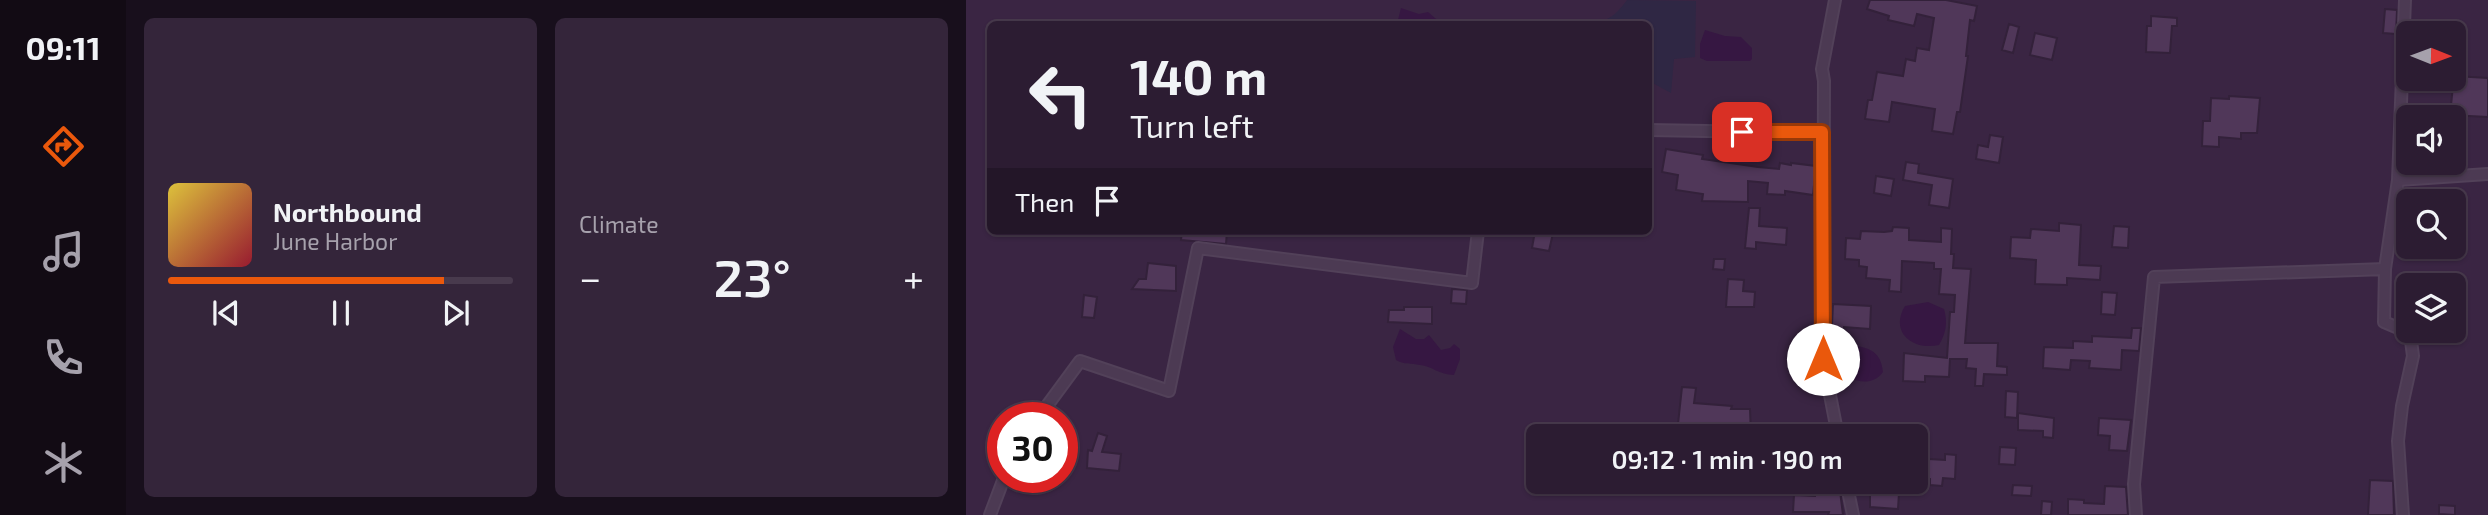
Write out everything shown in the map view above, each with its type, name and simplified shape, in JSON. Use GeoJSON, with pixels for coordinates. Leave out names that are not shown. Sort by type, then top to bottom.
{"type":"FeatureCollection","features":[{"type":"Feature","properties":{"kind":"street"},"geometry":{"type":"LineString","coordinates":[[1835,0],[1822,69],[1822,132],[1823,359],[1836,424]]}},
{"type":"Feature","properties":{"kind":"street"},"geometry":{"type":"LineString","coordinates":[[2403,515],[2398,441],[2402,406],[2413,356],[2410,333],[2384,322],[2385,269],[2398,180],[2405,0]]}},
{"type":"Feature","properties":{"kind":"street"},"geometry":{"type":"LineString","coordinates":[[1652,130],[1822,132]]}},
{"type":"Feature","properties":{"kind":"street"},"geometry":{"type":"LineString","coordinates":[[2398,180],[2488,174]]}},
{"type":"Feature","properties":{"kind":"street"},"geometry":{"type":"LineString","coordinates":[[1050,402],[1080,361],[1169,391],[1198,248],[1472,282],[1478,235]]}},
{"type":"Feature","properties":{"kind":"street"},"geometry":{"type":"LineString","coordinates":[[2136,515],[2134,484],[2154,277],[2385,269]]}},
{"type":"Feature","properties":{"kind":"street"},"geometry":{"type":"LineString","coordinates":[[990,515],[998,493]]}},
{"type":"Feature","properties":{"kind":"street"},"geometry":{"type":"LineString","coordinates":[[1849,494],[1853,515]]}},
{"type":"Feature","properties":{"kind":"shaded area"},"geometry":{"type":"Polygon","coordinates":[[[1627,0],[1696,1],[1695,57],[1674,59],[1671,93],[1652,83],[1652,21],[1599,21],[1616,13],[1627,0]]]}},
{"type":"Feature","properties":{"kind":"shaded area"},"geometry":{"type":"Polygon","coordinates":[[[1401,8],[1419,14],[1428,12],[1438,21],[1398,21],[1401,8]]]}},
{"type":"Feature","properties":{"kind":"shaded area"},"geometry":{"type":"Polygon","coordinates":[[[1705,30],[1741,37],[1752,48],[1752,59],[1707,61],[1700,58],[1700,44],[1705,30]]]}},
{"type":"Feature","properties":{"kind":"shaded area"},"geometry":{"type":"Polygon","coordinates":[[[1928,302],[1944,309],[1946,328],[1939,345],[1920,345],[1913,342],[1906,338],[1900,324],[1905,306],[1928,302]]]}},
{"type":"Feature","properties":{"kind":"shaded area"},"geometry":{"type":"Polygon","coordinates":[[[1400,329],[1416,339],[1424,339],[1429,335],[1441,350],[1454,344],[1460,349],[1460,359],[1454,375],[1396,360],[1393,347],[1400,329]]]}},
{"type":"Feature","properties":{"kind":"shaded area"},"geometry":{"type":"Polygon","coordinates":[[[1857,346],[1872,351],[1878,357],[1883,372],[1873,380],[1854,380],[1838,368],[1842,353],[1857,346]]]}},
{"type":"Feature","properties":{"kind":"building"},"geometry":{"type":"Polygon","coordinates":[[[1870,0],[1946,0],[1977,6],[1974,21],[1970,20],[1960,112],[1957,112],[1953,134],[1932,131],[1935,109],[1892,102],[1889,122],[1865,119],[1877,72],[1903,76],[1906,59],[1915,61],[1917,48],[1929,50],[1934,18],[1917,14],[1914,26],[1888,20],[1889,16],[1867,9],[1870,0]]]}},
{"type":"Feature","properties":{"kind":"building"},"geometry":{"type":"Polygon","coordinates":[[[2385,9],[2397,10],[2396,34],[2383,33],[2385,9]]]}},
{"type":"Feature","properties":{"kind":"building"},"geometry":{"type":"Polygon","coordinates":[[[2151,16],[2177,18],[2177,26],[2172,26],[2170,53],[2146,52],[2147,26],[2151,26],[2151,16]]]}},
{"type":"Feature","properties":{"kind":"building"},"geometry":{"type":"Polygon","coordinates":[[[2009,24],[2019,27],[2013,53],[2002,50],[2009,24]]]}},
{"type":"Feature","properties":{"kind":"building"},"geometry":{"type":"Polygon","coordinates":[[[2035,33],[2057,38],[2052,60],[2030,55],[2035,33]]]}},
{"type":"Feature","properties":{"kind":"building"},"geometry":{"type":"Polygon","coordinates":[[[2466,77],[2488,78],[2488,117],[2466,116],[2466,105],[2451,105],[2452,91],[2466,91],[2466,77]]]}},
{"type":"Feature","properties":{"kind":"building"},"geometry":{"type":"Polygon","coordinates":[[[2229,96],[2260,98],[2257,133],[2241,133],[2241,139],[2219,137],[2219,147],[2202,146],[2203,121],[2210,121],[2211,98],[2229,99],[2229,96]]]}},
{"type":"Feature","properties":{"kind":"building"},"geometry":{"type":"Polygon","coordinates":[[[1990,135],[2003,137],[1999,163],[1976,159],[1978,145],[1988,147],[1990,135]]]}},
{"type":"Feature","properties":{"kind":"building"},"geometry":{"type":"Polygon","coordinates":[[[1666,149],[1703,155],[1702,159],[1758,167],[1779,169],[1780,163],[1816,166],[1813,195],[1785,191],[1785,195],[1767,194],[1768,183],[1748,181],[1748,202],[1702,201],[1703,194],[1676,190],[1678,175],[1662,172],[1666,149]]]}},
{"type":"Feature","properties":{"kind":"building"},"geometry":{"type":"Polygon","coordinates":[[[1906,162],[1919,164],[1918,173],[1953,179],[1949,208],[1929,205],[1932,185],[1903,180],[1906,162]]]}},
{"type":"Feature","properties":{"kind":"building"},"geometry":{"type":"Polygon","coordinates":[[[1876,176],[1894,179],[1891,196],[1874,193],[1876,176]]]}},
{"type":"Feature","properties":{"kind":"building"},"geometry":{"type":"Polygon","coordinates":[[[1749,208],[1760,208],[1759,226],[1787,228],[1786,245],[1756,242],[1756,249],[1745,248],[1749,208]]]}},
{"type":"Feature","properties":{"kind":"building"},"geometry":{"type":"Polygon","coordinates":[[[2059,223],[2081,225],[2079,265],[2101,266],[2100,280],[2067,278],[2067,285],[2035,284],[2036,260],[2010,258],[2011,237],[2030,238],[2031,229],[2059,231],[2059,223]]]}},
{"type":"Feature","properties":{"kind":"building"},"geometry":{"type":"Polygon","coordinates":[[[2114,226],[2129,227],[2128,248],[2112,247],[2114,226]]]}},
{"type":"Feature","properties":{"kind":"building"},"geometry":{"type":"Polygon","coordinates":[[[1893,227],[1909,228],[1909,240],[1941,242],[1941,228],[1952,229],[1953,268],[1971,269],[1965,343],[1998,343],[1997,366],[2007,367],[2007,375],[1984,374],[1983,386],[1975,386],[1976,369],[1966,368],[1967,359],[1950,359],[1949,377],[1925,376],[1925,382],[1903,381],[1904,353],[1947,358],[1950,312],[1954,312],[1955,295],[1939,294],[1941,269],[1934,269],[1934,263],[1902,261],[1901,292],[1889,291],[1890,280],[1866,278],[1867,267],[1859,266],[1859,260],[1845,259],[1846,238],[1860,239],[1861,231],[1892,231],[1893,227]]]}},
{"type":"Feature","properties":{"kind":"building"},"geometry":{"type":"Polygon","coordinates":[[[1182,235],[1227,235],[1226,244],[1181,240],[1182,235]]]}},
{"type":"Feature","properties":{"kind":"building"},"geometry":{"type":"Polygon","coordinates":[[[1534,235],[1553,235],[1549,251],[1532,248],[1534,235]]]}},
{"type":"Feature","properties":{"kind":"building"},"geometry":{"type":"Polygon","coordinates":[[[1714,259],[1725,259],[1724,270],[1713,269],[1714,259]]]}},
{"type":"Feature","properties":{"kind":"building"},"geometry":{"type":"Polygon","coordinates":[[[1148,263],[1176,266],[1176,291],[1132,289],[1139,279],[1146,279],[1148,263]]]}},
{"type":"Feature","properties":{"kind":"building"},"geometry":{"type":"Polygon","coordinates":[[[1728,279],[1744,280],[1743,291],[1755,292],[1754,307],[1726,307],[1728,279]]]}},
{"type":"Feature","properties":{"kind":"building"},"geometry":{"type":"Polygon","coordinates":[[[1452,289],[1467,290],[1466,304],[1451,303],[1452,289]]]}},
{"type":"Feature","properties":{"kind":"building"},"geometry":{"type":"Polygon","coordinates":[[[2102,292],[2117,293],[2115,315],[2101,314],[2102,292]]]}},
{"type":"Feature","properties":{"kind":"building"},"geometry":{"type":"Polygon","coordinates":[[[1084,295],[1097,297],[1094,318],[1082,317],[1084,295]]]}},
{"type":"Feature","properties":{"kind":"building"},"geometry":{"type":"Polygon","coordinates":[[[1833,304],[1871,306],[1870,329],[1844,327],[1843,347],[1831,346],[1833,304]]]}},
{"type":"Feature","properties":{"kind":"building"},"geometry":{"type":"Polygon","coordinates":[[[1404,307],[1432,307],[1432,324],[1388,322],[1389,310],[1404,310],[1404,307]]]}},
{"type":"Feature","properties":{"kind":"building"},"geometry":{"type":"Polygon","coordinates":[[[2132,328],[2141,328],[2139,351],[2122,350],[2121,370],[2089,368],[2090,361],[2071,360],[2070,370],[2043,368],[2044,347],[2073,348],[2073,341],[2092,342],[2092,336],[2131,338],[2132,328]]]}},
{"type":"Feature","properties":{"kind":"building"},"geometry":{"type":"Polygon","coordinates":[[[1682,387],[1696,388],[1694,403],[1750,409],[1751,424],[1678,424],[1682,387]]]}},
{"type":"Feature","properties":{"kind":"building"},"geometry":{"type":"Polygon","coordinates":[[[2006,391],[2018,392],[2017,418],[2005,417],[2006,391]]]}},
{"type":"Feature","properties":{"kind":"building"},"geometry":{"type":"Polygon","coordinates":[[[2018,413],[2054,418],[2053,438],[2043,437],[2043,431],[2018,430],[2018,413]]]}},
{"type":"Feature","properties":{"kind":"building"},"geometry":{"type":"Polygon","coordinates":[[[2099,418],[2131,420],[2127,451],[2109,450],[2110,436],[2098,435],[2099,418]]]}},
{"type":"Feature","properties":{"kind":"building"},"geometry":{"type":"Polygon","coordinates":[[[1098,433],[1107,436],[1102,452],[1121,454],[1119,471],[1087,468],[1088,450],[1092,451],[1098,433]]]}},
{"type":"Feature","properties":{"kind":"building"},"geometry":{"type":"Polygon","coordinates":[[[2000,447],[2016,448],[2015,465],[1999,464],[2000,447]]]}},
{"type":"Feature","properties":{"kind":"building"},"geometry":{"type":"Polygon","coordinates":[[[1928,452],[1929,459],[1945,460],[1945,454],[1956,455],[1955,479],[1943,478],[1942,486],[1930,485],[1928,452]]]}},
{"type":"Feature","properties":{"kind":"building"},"geometry":{"type":"Polygon","coordinates":[[[2370,480],[2393,481],[2394,515],[2368,515],[2370,480]]]}},
{"type":"Feature","properties":{"kind":"building"},"geometry":{"type":"Polygon","coordinates":[[[2013,485],[2032,486],[2031,496],[2012,495],[2013,485]]]}},
{"type":"Feature","properties":{"kind":"building"},"geometry":{"type":"Polygon","coordinates":[[[2105,486],[2126,487],[2128,515],[2068,515],[2068,499],[2104,504],[2105,486]]]}},
{"type":"Feature","properties":{"kind":"building"},"geometry":{"type":"Polygon","coordinates":[[[1840,494],[1843,515],[1828,515],[1829,512],[1793,512],[1794,495],[1840,494]]]}},
{"type":"Feature","properties":{"kind":"building"},"geometry":{"type":"Polygon","coordinates":[[[1870,494],[1899,494],[1898,509],[1870,507],[1870,494]]]}},
{"type":"Feature","properties":{"kind":"building"},"geometry":{"type":"Polygon","coordinates":[[[2042,501],[2052,502],[2051,515],[2041,515],[2042,501]]]}},
{"type":"Feature","properties":{"kind":"building"},"geometry":{"type":"Polygon","coordinates":[[[2439,505],[2455,506],[2455,515],[2439,514],[2439,505]]]}},
{"type":"Feature","properties":{"kind":"route"},"geometry":{"type":"LineString","coordinates":[[1742,132],[1822,132],[1823,359]]}}]}
